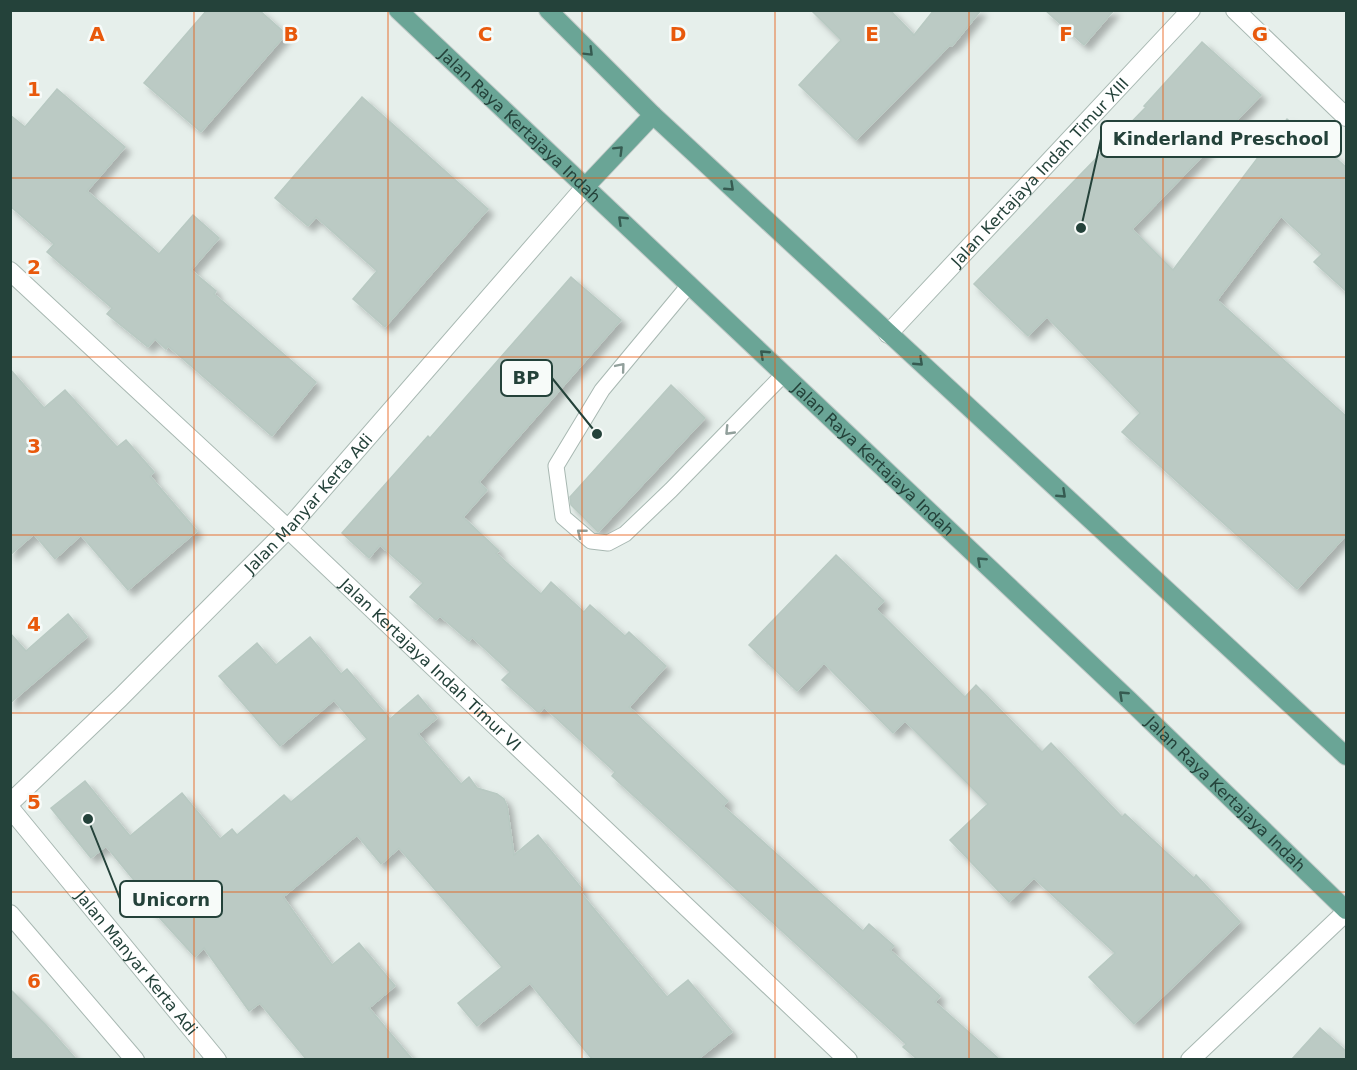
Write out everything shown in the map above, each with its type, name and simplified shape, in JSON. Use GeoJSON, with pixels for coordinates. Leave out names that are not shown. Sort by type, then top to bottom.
{"type":"FeatureCollection","features":[{"type":"Feature","properties":{"kind":"main road","name":"Jalan Raya Kertajaya Indah"},"geometry":{"type":"LineString","coordinates":[[398,10],[1129,700],[1347,911]]}},
{"type":"Feature","properties":{"kind":"main road"},"geometry":{"type":"LineString","coordinates":[[548,10],[653,115],[1347,756]]}},
{"type":"Feature","properties":{"kind":"main road"},"geometry":{"type":"LineString","coordinates":[[586,186],[653,115]]}},
{"type":"Feature","properties":{"kind":"street","name":"Jalan Kertajaya Indah Timur XIII"},"geometry":{"type":"LineString","coordinates":[[888,334],[1191,10]]}},
{"type":"Feature","properties":{"kind":"street"},"geometry":{"type":"LineString","coordinates":[[1235,10],[1347,117]]}},
{"type":"Feature","properties":{"kind":"street","name":"Jalan Manyar Kerta Adi"},"geometry":{"type":"LineString","coordinates":[[10,803],[120,698],[288,529],[586,186]]}},
{"type":"Feature","properties":{"kind":"street","name":"Jalan Kertajaya Indah Timur VI"},"geometry":{"type":"LineString","coordinates":[[10,271],[288,529],[848,1059]]}},
{"type":"Feature","properties":{"kind":"street","name":"Jalan Manyar Kerta Adi"},"geometry":{"type":"LineString","coordinates":[[10,808],[217,1059]]}},
{"type":"Feature","properties":{"kind":"street"},"geometry":{"type":"LineString","coordinates":[[1190,1059],[1347,911]]}},
{"type":"Feature","properties":{"kind":"street"},"geometry":{"type":"LineString","coordinates":[[10,914],[135,1059]]}},
{"type":"Feature","properties":{"kind":"lane"},"geometry":{"type":"LineString","coordinates":[[690,284],[602,390],[556,466],[563,517],[591,541],[608,543],[625,534],[784,374]]}},
{"type":"Feature","properties":{"kind":"building"},"geometry":{"type":"Polygon","coordinates":[[[207,10],[259,10],[286,34],[201,132],[144,83],[207,10]]]}},
{"type":"Feature","properties":{"kind":"building"},"geometry":{"type":"Polygon","coordinates":[[[811,10],[890,10],[914,35],[934,10],[981,10],[952,46],[950,45],[856,140],[799,85],[841,40],[811,10]]]}},
{"type":"Feature","properties":{"kind":"building"},"geometry":{"type":"Polygon","coordinates":[[[1045,10],[1114,10],[1084,45],[1045,10]]]}},
{"type":"Feature","properties":{"kind":"building"},"geometry":{"type":"Polygon","coordinates":[[[1202,42],[1261,95],[1132,229],[1173,270],[1287,119],[1347,168],[1347,292],[1314,262],[1322,254],[1281,216],[1217,300],[1347,417],[1347,534],[1297,589],[1122,432],[1140,413],[1047,317],[1028,336],[974,284],[1146,107],[1144,106],[1202,42]]]}},
{"type":"Feature","properties":{"kind":"building"},"geometry":{"type":"Polygon","coordinates":[[[57,89],[125,147],[87,191],[159,254],[193,215],[219,238],[191,270],[216,291],[214,294],[316,382],[272,436],[168,346],[166,349],[155,339],[148,347],[107,314],[112,308],[47,252],[54,244],[10,206],[10,115],[25,127],[57,89]]]}},
{"type":"Feature","properties":{"kind":"building"},"geometry":{"type":"Polygon","coordinates":[[[362,97],[488,209],[385,327],[353,299],[377,271],[316,217],[308,226],[275,198],[362,97]]]}},
{"type":"Feature","properties":{"kind":"building"},"geometry":{"type":"Polygon","coordinates":[[[571,277],[621,320],[479,482],[487,490],[463,517],[499,551],[496,553],[541,594],[551,582],[584,612],[590,605],[625,636],[629,632],[666,666],[629,707],[728,801],[723,806],[863,931],[869,924],[894,946],[890,950],[940,996],[935,1002],[999,1059],[917,1059],[903,1047],[906,1044],[612,776],[615,772],[544,707],[539,713],[502,680],[510,672],[472,637],[469,641],[440,616],[436,620],[410,597],[423,583],[380,545],[369,558],[342,533],[428,436],[430,438],[571,277]]]}},
{"type":"Feature","properties":{"kind":"building"},"geometry":{"type":"Polygon","coordinates":[[[10,369],[44,408],[65,390],[117,447],[126,440],[154,472],[150,476],[197,531],[128,590],[81,535],[55,559],[34,534],[10,555],[10,369]]]}},
{"type":"Feature","properties":{"kind":"building"},"geometry":{"type":"Polygon","coordinates":[[[671,385],[705,418],[598,532],[571,505],[570,497],[671,385]]]}},
{"type":"Feature","properties":{"kind":"building"},"geometry":{"type":"Polygon","coordinates":[[[836,555],[884,601],[876,609],[965,697],[976,685],[1042,752],[1051,743],[1122,817],[1125,814],[1194,878],[1196,875],[1240,922],[1134,1024],[1089,977],[1115,953],[1034,878],[1009,902],[950,840],[988,804],[905,721],[893,733],[824,663],[797,691],[749,645],[836,555]]]}},
{"type":"Feature","properties":{"kind":"building"},"geometry":{"type":"Polygon","coordinates":[[[68,614],[87,637],[10,703],[10,633],[26,651],[68,614]]]}},
{"type":"Feature","properties":{"kind":"building"},"geometry":{"type":"Polygon","coordinates":[[[310,637],[341,674],[347,669],[390,719],[418,695],[437,718],[418,734],[461,784],[469,777],[477,788],[497,794],[504,799],[514,855],[538,835],[583,890],[580,892],[667,997],[688,980],[732,1032],[698,1059],[592,1059],[530,983],[477,1026],[458,1003],[502,967],[399,848],[381,864],[357,835],[283,897],[332,965],[359,943],[395,986],[369,1008],[412,1059],[306,1059],[260,1003],[249,1011],[204,948],[195,957],[147,904],[151,901],[106,846],[91,858],[51,808],[85,781],[130,836],[182,793],[220,839],[232,829],[237,835],[284,795],[291,802],[367,739],[334,700],[280,746],[219,676],[257,643],[276,665],[310,637]]]}},
{"type":"Feature","properties":{"kind":"building"},"geometry":{"type":"Polygon","coordinates":[[[10,989],[46,1025],[76,1059],[10,1059],[10,989]]]}},
{"type":"Feature","properties":{"kind":"building"},"geometry":{"type":"Polygon","coordinates":[[[1320,1028],[1347,1052],[1347,1059],[1292,1059],[1320,1028]]]}},
{"type":"Feature","properties":{"kind":"place","name":"Kinderland Preschool"},"geometry":{"type":"Point","coordinates":[1081,228]}},
{"type":"Feature","properties":{"kind":"place","name":"BP"},"geometry":{"type":"Point","coordinates":[597,434]}},
{"type":"Feature","properties":{"kind":"place","name":"Unicorn"},"geometry":{"type":"Point","coordinates":[88,819]}}]}
